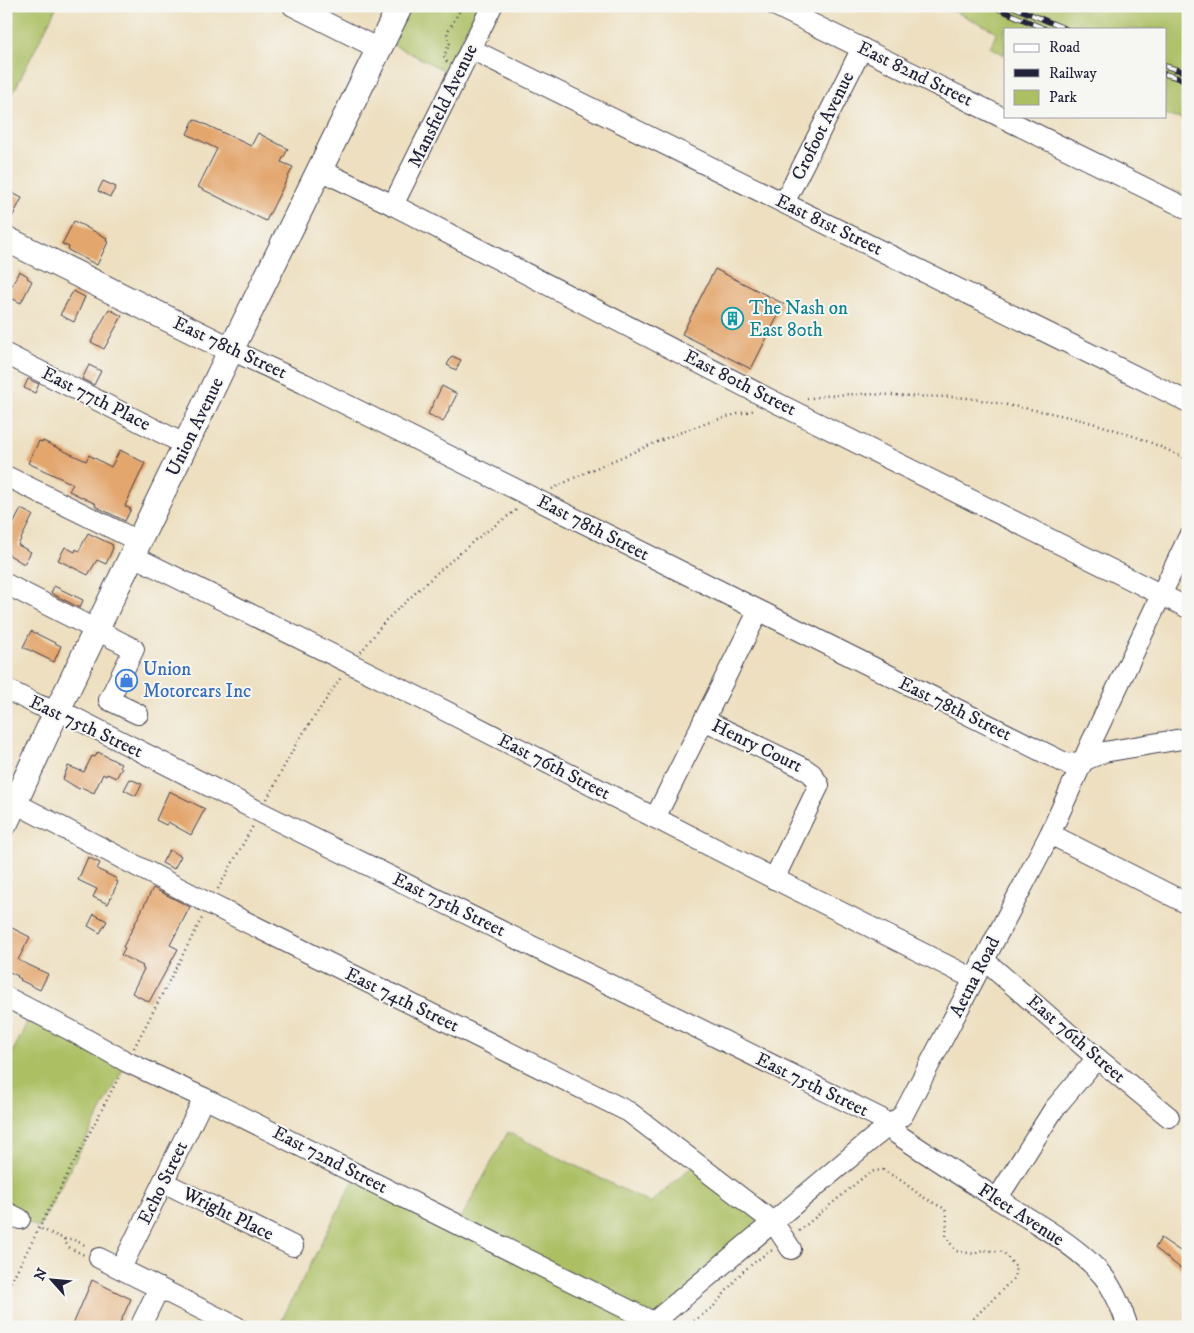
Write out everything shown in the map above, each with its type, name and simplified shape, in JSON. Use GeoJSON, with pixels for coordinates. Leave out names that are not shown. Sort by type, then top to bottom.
{"type":"FeatureCollection","features":[{"type":"Feature","properties":{"kind":"main road","name":"Union Avenue"},"geometry":{"type":"LineString","coordinates":[[11,813],[96,630],[400,6]]}},
{"type":"Feature","properties":{"kind":"main road","name":"East 78th Street"},"geometry":{"type":"LineString","coordinates":[[6,239],[232,350]]}},
{"type":"Feature","properties":{"kind":"street"},"geometry":{"type":"LineString","coordinates":[[293,6],[378,49]]}},
{"type":"Feature","properties":{"kind":"street","name":"East 82nd Street"},"geometry":{"type":"LineString","coordinates":[[776,6],[1188,209]]}},
{"type":"Feature","properties":{"kind":"street","name":"Mansfield Avenue"},"geometry":{"type":"LineString","coordinates":[[393,205],[471,49],[483,7]]}},
{"type":"Feature","properties":{"kind":"street","name":"Crofoot Avenue"},"geometry":{"type":"LineString","coordinates":[[784,203],[862,48]]}},
{"type":"Feature","properties":{"kind":"street","name":"East 81st Street"},"geometry":{"type":"LineString","coordinates":[[471,49],[1188,402]]}},
{"type":"Feature","properties":{"kind":"street","name":"East 80th Street"},"geometry":{"type":"LineString","coordinates":[[320,170],[393,205],[772,400],[1188,608]]}},
{"type":"Feature","properties":{"kind":"street","name":"East 78th Street"},"geometry":{"type":"LineString","coordinates":[[232,350],[303,383],[758,612],[1067,764],[1083,761],[1104,752],[1188,738]]}},
{"type":"Feature","properties":{"kind":"street","name":"East 77th Place"},"geometry":{"type":"LineString","coordinates":[[6,354],[186,445]]}},
{"type":"Feature","properties":{"kind":"street","name":"East 76th Street"},"geometry":{"type":"LineString","coordinates":[[6,476],[136,549],[436,707],[774,879],[978,970],[992,967],[1097,1058],[1169,1117]]}},
{"type":"Feature","properties":{"kind":"street","name":"Aetna Road"},"geometry":{"type":"LineString","coordinates":[[651,1324],[903,1115],[1050,834],[1188,538]]}},
{"type":"Feature","properties":{"kind":"street"},"geometry":{"type":"LineString","coordinates":[[6,584],[134,649],[109,700],[138,714]]}},
{"type":"Feature","properties":{"kind":"street"},"geometry":{"type":"LineString","coordinates":[[655,818],[758,612]]}},
{"type":"Feature","properties":{"kind":"street","name":"East 75th Street"},"geometry":{"type":"LineString","coordinates":[[6,689],[38,705],[74,717],[260,812],[880,1118],[889,1127]]}},
{"type":"Feature","properties":{"kind":"street","name":"Henry Court"},"geometry":{"type":"LineString","coordinates":[[704,720],[805,768],[812,774],[819,786],[774,879]]}},
{"type":"Feature","properties":{"kind":"street","name":"East 74th Street"},"geometry":{"type":"LineString","coordinates":[[11,813],[210,904],[629,1112],[773,1222],[789,1246]]}},
{"type":"Feature","properties":{"kind":"street"},"geometry":{"type":"LineString","coordinates":[[1050,834],[1188,904]]}},
{"type":"Feature","properties":{"kind":"street","name":"East 72nd Street"},"geometry":{"type":"LineString","coordinates":[[6,998],[127,1062],[204,1098],[651,1324]]}},
{"type":"Feature","properties":{"kind":"street"},"geometry":{"type":"LineString","coordinates":[[997,1199],[1054,1109],[1097,1058]]}},
{"type":"Feature","properties":{"kind":"street","name":"Echo Street"},"geometry":{"type":"LineString","coordinates":[[121,1268],[204,1098]]}},
{"type":"Feature","properties":{"kind":"street","name":"Fleet Avenue"},"geometry":{"type":"LineString","coordinates":[[889,1127],[1067,1244],[1092,1264],[1110,1286],[1121,1307],[1128,1327]]}},
{"type":"Feature","properties":{"kind":"street","name":"Wright Place"},"geometry":{"type":"LineString","coordinates":[[163,1182],[293,1246]]}},
{"type":"Feature","properties":{"kind":"street"},"geometry":{"type":"LineString","coordinates":[[99,1258],[237,1327]]}},
{"type":"Feature","properties":{"kind":"street"},"geometry":{"type":"LineString","coordinates":[[140,1327],[159,1288]]}},
{"type":"Feature","properties":{"kind":"path"},"geometry":{"type":"LineString","coordinates":[[452,65],[446,62],[444,56],[450,43],[447,33],[460,10],[483,7]]}},
{"type":"Feature","properties":{"kind":"path"},"geometry":{"type":"LineString","coordinates":[[808,399],[822,396],[878,394],[966,398],[1094,423],[1129,434],[1188,460]]}},
{"type":"Feature","properties":{"kind":"path"},"geometry":{"type":"LineString","coordinates":[[544,493],[578,475],[668,437],[726,416],[764,408]]}},
{"type":"Feature","properties":{"kind":"path"},"geometry":{"type":"LineString","coordinates":[[357,656],[385,621],[438,572],[475,540],[524,505]]}},
{"type":"Feature","properties":{"kind":"path"},"geometry":{"type":"LineString","coordinates":[[264,805],[296,744],[344,673]]}},
{"type":"Feature","properties":{"kind":"path"},"geometry":{"type":"LineString","coordinates":[[215,894],[254,824]]}},
{"type":"Feature","properties":{"kind":"path"},"geometry":{"type":"LineString","coordinates":[[133,1050],[205,913]]}},
{"type":"Feature","properties":{"kind":"path"},"geometry":{"type":"LineString","coordinates":[[6,1291],[123,1069]]}},
{"type":"Feature","properties":{"kind":"path"},"geometry":{"type":"LineString","coordinates":[[686,1327],[714,1306],[742,1272],[768,1252],[789,1246],[866,1175],[874,1171],[883,1170],[902,1181],[921,1196],[945,1209],[947,1216],[946,1237],[956,1251],[975,1254],[982,1250],[1003,1252],[1016,1266],[1014,1278],[965,1327]]}},
{"type":"Feature","properties":{"kind":"path"},"geometry":{"type":"LineString","coordinates":[[13,1215],[64,1239],[72,1239],[82,1243],[96,1251],[99,1258],[91,1259],[68,1247],[64,1239]]}},
{"type":"Feature","properties":{"kind":"green space"},"geometry":{"type":"Polygon","coordinates":[[[6,6],[57,6],[10,99],[6,97],[6,6]]]}},
{"type":"Feature","properties":{"kind":"green space"},"geometry":{"type":"Polygon","coordinates":[[[398,6],[478,6],[446,71],[383,40],[398,6]]]}},
{"type":"Feature","properties":{"kind":"green space"},"geometry":{"type":"Polygon","coordinates":[[[944,6],[1188,6],[1188,121],[1166,115],[1166,28],[1004,28],[1004,54],[990,47],[997,32],[944,6]]]}},
{"type":"Feature","properties":{"kind":"green space"},"geometry":{"type":"Polygon","coordinates":[[[33,1011],[127,1062],[39,1228],[6,1212],[6,1065],[33,1011]]]}},
{"type":"Feature","properties":{"kind":"green space"},"geometry":{"type":"Polygon","coordinates":[[[508,1132],[650,1203],[696,1163],[773,1222],[648,1327],[278,1327],[357,1174],[458,1224],[508,1132]]]}},
{"type":"Feature","properties":{"kind":"building"},"geometry":{"type":"Polygon","coordinates":[[[194,119],[251,146],[258,133],[288,149],[281,162],[293,167],[266,221],[198,187],[217,149],[187,134],[194,119]]]}},
{"type":"Feature","properties":{"kind":"building"},"geometry":{"type":"Polygon","coordinates":[[[103,181],[116,187],[110,197],[98,191],[103,181]]]}},
{"type":"Feature","properties":{"kind":"building"},"geometry":{"type":"Polygon","coordinates":[[[6,190],[22,198],[8,225],[6,225],[6,190]]]}},
{"type":"Feature","properties":{"kind":"building"},"geometry":{"type":"Polygon","coordinates":[[[74,221],[107,238],[106,241],[108,242],[97,265],[68,250],[69,247],[62,244],[74,221]]]}},
{"type":"Feature","properties":{"kind":"building","name":"The Nash on East 80th"},"geometry":{"type":"Polygon","coordinates":[[[715,269],[784,304],[751,369],[682,334],[715,269]]]}},
{"type":"Feature","properties":{"kind":"building"},"geometry":{"type":"Polygon","coordinates":[[[19,271],[28,276],[27,278],[32,281],[21,303],[7,296],[19,271]]]}},
{"type":"Feature","properties":{"kind":"building"},"geometry":{"type":"Polygon","coordinates":[[[73,291],[85,297],[74,322],[60,315],[73,291]]]}},
{"type":"Feature","properties":{"kind":"building"},"geometry":{"type":"Polygon","coordinates":[[[109,309],[122,316],[104,349],[91,342],[109,309]]]}},
{"type":"Feature","properties":{"kind":"building"},"geometry":{"type":"Polygon","coordinates":[[[452,356],[461,360],[456,370],[447,365],[452,356]]]}},
{"type":"Feature","properties":{"kind":"building"},"geometry":{"type":"Polygon","coordinates":[[[89,365],[101,371],[94,385],[82,379],[89,365]]]}},
{"type":"Feature","properties":{"kind":"building"},"geometry":{"type":"Polygon","coordinates":[[[28,379],[39,384],[35,393],[24,388],[28,379]]]}},
{"type":"Feature","properties":{"kind":"building"},"geometry":{"type":"Polygon","coordinates":[[[442,386],[457,394],[443,422],[428,414],[442,386]]]}},
{"type":"Feature","properties":{"kind":"building"},"geometry":{"type":"Polygon","coordinates":[[[39,441],[43,441],[86,461],[89,455],[111,467],[120,450],[145,463],[125,506],[131,509],[125,521],[69,491],[73,484],[28,463],[39,441]]]}},
{"type":"Feature","properties":{"kind":"building"},"geometry":{"type":"Polygon","coordinates":[[[21,509],[33,515],[18,545],[31,552],[24,564],[6,553],[6,538],[21,509]]]}},
{"type":"Feature","properties":{"kind":"building"},"geometry":{"type":"Polygon","coordinates":[[[88,533],[113,545],[113,548],[106,564],[97,560],[88,575],[58,560],[65,547],[75,552],[76,549],[79,551],[88,533]]]}},
{"type":"Feature","properties":{"kind":"building"},"geometry":{"type":"Polygon","coordinates":[[[54,586],[83,600],[80,608],[51,593],[54,586]]]}},
{"type":"Feature","properties":{"kind":"building"},"geometry":{"type":"Polygon","coordinates":[[[31,631],[61,646],[54,662],[23,647],[31,631]]]}},
{"type":"Feature","properties":{"kind":"building"},"geometry":{"type":"Polygon","coordinates":[[[98,752],[121,764],[122,768],[116,778],[103,774],[94,793],[81,787],[79,789],[63,779],[68,766],[84,772],[92,756],[95,757],[98,752]]]}},
{"type":"Feature","properties":{"kind":"building"},"geometry":{"type":"Polygon","coordinates":[[[130,779],[142,784],[136,796],[124,790],[130,779]]]}},
{"type":"Feature","properties":{"kind":"building"},"geometry":{"type":"Polygon","coordinates":[[[169,791],[205,809],[191,835],[168,822],[166,825],[156,820],[169,791]]]}},
{"type":"Feature","properties":{"kind":"building"},"geometry":{"type":"Polygon","coordinates":[[[169,850],[181,856],[174,869],[162,863],[169,850]]]}},
{"type":"Feature","properties":{"kind":"building"},"geometry":{"type":"Polygon","coordinates":[[[88,857],[100,863],[97,869],[117,879],[116,881],[118,882],[108,904],[93,897],[97,889],[78,880],[88,857]]]}},
{"type":"Feature","properties":{"kind":"building"},"geometry":{"type":"Polygon","coordinates":[[[153,888],[190,907],[170,945],[178,949],[149,1002],[132,993],[144,969],[142,968],[143,966],[121,955],[125,948],[123,947],[153,888]]]}},
{"type":"Feature","properties":{"kind":"building"},"geometry":{"type":"Polygon","coordinates":[[[94,914],[107,921],[100,933],[88,926],[94,914]]]}},
{"type":"Feature","properties":{"kind":"building"},"geometry":{"type":"Polygon","coordinates":[[[6,925],[30,937],[18,960],[48,974],[40,990],[20,980],[18,976],[6,970],[6,925]]]}},
{"type":"Feature","properties":{"kind":"building"},"geometry":{"type":"Polygon","coordinates":[[[1161,1238],[1180,1251],[1188,1242],[1188,1265],[1184,1271],[1155,1248],[1161,1238]]]}},
{"type":"Feature","properties":{"kind":"building"},"geometry":{"type":"Polygon","coordinates":[[[92,1280],[131,1299],[118,1327],[72,1327],[92,1280]]]}},
{"type":"Feature","properties":{"kind":"railway"},"geometry":{"type":"LineString","coordinates":[[992,6],[1043,28]]}},
{"type":"Feature","properties":{"kind":"railway"},"geometry":{"type":"LineString","coordinates":[[1011,6],[1064,28]]}},
{"type":"Feature","properties":{"kind":"railway"},"geometry":{"type":"LineString","coordinates":[[1166,66],[1188,73]]}},
{"type":"Feature","properties":{"kind":"railway"},"geometry":{"type":"LineString","coordinates":[[1166,74],[1188,81]]}},
{"type":"Feature","properties":{"kind":"place","name":"The Nash on East 80th"},"geometry":{"type":"Point","coordinates":[733,319]}},
{"type":"Feature","properties":{"kind":"place","name":"Union Motorcars Inc"},"geometry":{"type":"Point","coordinates":[127,680]}}]}
